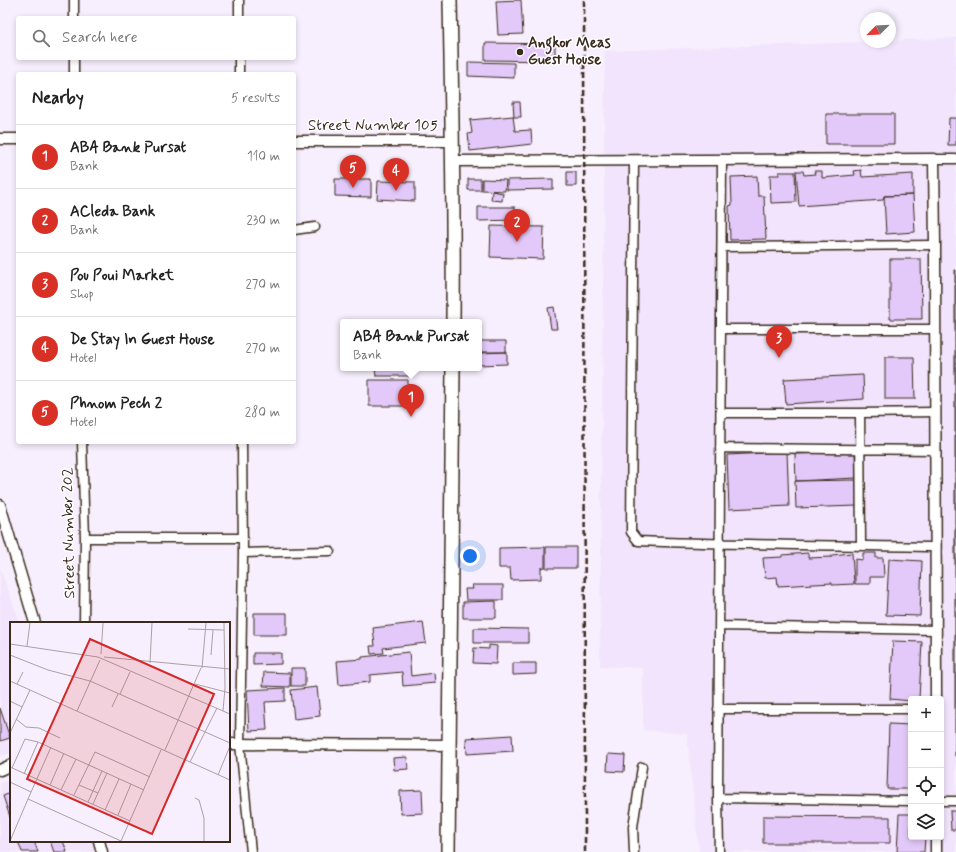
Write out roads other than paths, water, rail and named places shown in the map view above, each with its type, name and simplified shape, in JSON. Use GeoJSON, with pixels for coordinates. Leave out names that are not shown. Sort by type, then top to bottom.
{"type":"FeatureCollection","features":[{"type":"Feature","properties":{"kind":"main road"},"geometry":{"type":"LineString","coordinates":[[450,0],[453,161],[453,319]]}},
{"type":"Feature","properties":{"kind":"main road"},"geometry":{"type":"LineString","coordinates":[[448,852],[453,371]]}},
{"type":"Feature","properties":{"kind":"street"},"geometry":{"type":"LineString","coordinates":[[74,0],[74,16]]}},
{"type":"Feature","properties":{"kind":"street"},"geometry":{"type":"LineString","coordinates":[[238,0],[239,16]]}},
{"type":"Feature","properties":{"kind":"street"},"geometry":{"type":"LineString","coordinates":[[74,60],[74,72]]}},
{"type":"Feature","properties":{"kind":"street"},"geometry":{"type":"LineString","coordinates":[[239,60],[239,72]]}},
{"type":"Feature","properties":{"kind":"street"},"geometry":{"type":"LineString","coordinates":[[0,139],[16,139]]}},
{"type":"Feature","properties":{"kind":"street","name":"Street Number 105"},"geometry":{"type":"LineString","coordinates":[[296,140],[452,141]]}},
{"type":"Feature","properties":{"kind":"street"},"geometry":{"type":"LineString","coordinates":[[934,159],[936,696]]}},
{"type":"Feature","properties":{"kind":"street"},"geometry":{"type":"LineString","coordinates":[[453,161],[956,159]]}},
{"type":"Feature","properties":{"kind":"street"},"geometry":{"type":"LineString","coordinates":[[634,160],[631,532],[638,541],[720,544],[936,547]]}},
{"type":"Feature","properties":{"kind":"street"},"geometry":{"type":"LineString","coordinates":[[718,852],[722,160]]}},
{"type":"Feature","properties":{"kind":"street"},"geometry":{"type":"LineString","coordinates":[[296,230],[315,227]]}},
{"type":"Feature","properties":{"kind":"street"},"geometry":{"type":"LineString","coordinates":[[722,247],[935,245]]}},
{"type":"Feature","properties":{"kind":"street"},"geometry":{"type":"LineString","coordinates":[[721,329],[935,329]]}},
{"type":"Feature","properties":{"kind":"street"},"geometry":{"type":"LineString","coordinates":[[721,413],[936,412]]}},
{"type":"Feature","properties":{"kind":"street"},"geometry":{"type":"LineString","coordinates":[[860,413],[861,545]]}},
{"type":"Feature","properties":{"kind":"street","name":"Street Number 202"},"geometry":{"type":"LineString","coordinates":[[82,444],[85,538],[84,622]]}},
{"type":"Feature","properties":{"kind":"street"},"geometry":{"type":"LineString","coordinates":[[242,444],[243,553],[240,744],[251,852]]}},
{"type":"Feature","properties":{"kind":"street"},"geometry":{"type":"LineString","coordinates":[[720,448],[936,450]]}},
{"type":"Feature","properties":{"kind":"street"},"geometry":{"type":"LineString","coordinates":[[0,505],[35,622]]}},
{"type":"Feature","properties":{"kind":"street"},"geometry":{"type":"LineString","coordinates":[[85,538],[242,538]]}},
{"type":"Feature","properties":{"kind":"street"},"geometry":{"type":"LineString","coordinates":[[243,553],[330,551]]}},
{"type":"Feature","properties":{"kind":"street"},"geometry":{"type":"LineString","coordinates":[[719,626],[936,630]]}},
{"type":"Feature","properties":{"kind":"street"},"geometry":{"type":"LineString","coordinates":[[718,709],[908,709]]}},
{"type":"Feature","properties":{"kind":"street"},"geometry":{"type":"LineString","coordinates":[[230,744],[450,745]]}},
{"type":"Feature","properties":{"kind":"street"},"geometry":{"type":"LineString","coordinates":[[0,770],[10,766]]}},
{"type":"Feature","properties":{"kind":"street"},"geometry":{"type":"LineString","coordinates":[[634,852],[633,827],[642,767]]}},
{"type":"Feature","properties":{"kind":"street"},"geometry":{"type":"LineString","coordinates":[[718,798],[908,801]]}},
{"type":"Feature","properties":{"kind":"street"},"geometry":{"type":"LineString","coordinates":[[944,802],[956,801]]}},
{"type":"Feature","properties":{"kind":"street"},"geometry":{"type":"LineString","coordinates":[[936,840],[936,852]]}},
{"type":"Feature","properties":{"kind":"street"},"geometry":{"type":"LineString","coordinates":[[99,842],[102,852]]}},
{"type":"Feature","properties":{"kind":"railway"},"geometry":{"type":"LineString","coordinates":[[584,0],[585,852]]}},
{"type":"Feature","properties":{"kind":"place","name":"Angkor Meas Guest House"},"geometry":{"type":"Point","coordinates":[520,52]}},
{"type":"Feature","properties":{"kind":"place","name":"Phnom Pech 2"},"geometry":{"type":"Point","coordinates":[353,188]}},
{"type":"Feature","properties":{"kind":"place","name":"De Stay In Guest House"},"geometry":{"type":"Point","coordinates":[396,191]}},
{"type":"Feature","properties":{"kind":"place","name":"ACleda Bank"},"geometry":{"type":"Point","coordinates":[517,242]}},
{"type":"Feature","properties":{"kind":"place","name":"Pou Poui Market"},"geometry":{"type":"Point","coordinates":[779,358]}},
{"type":"Feature","properties":{"kind":"place","name":"ABA Bank Pursat"},"geometry":{"type":"Point","coordinates":[411,417]}}]}
